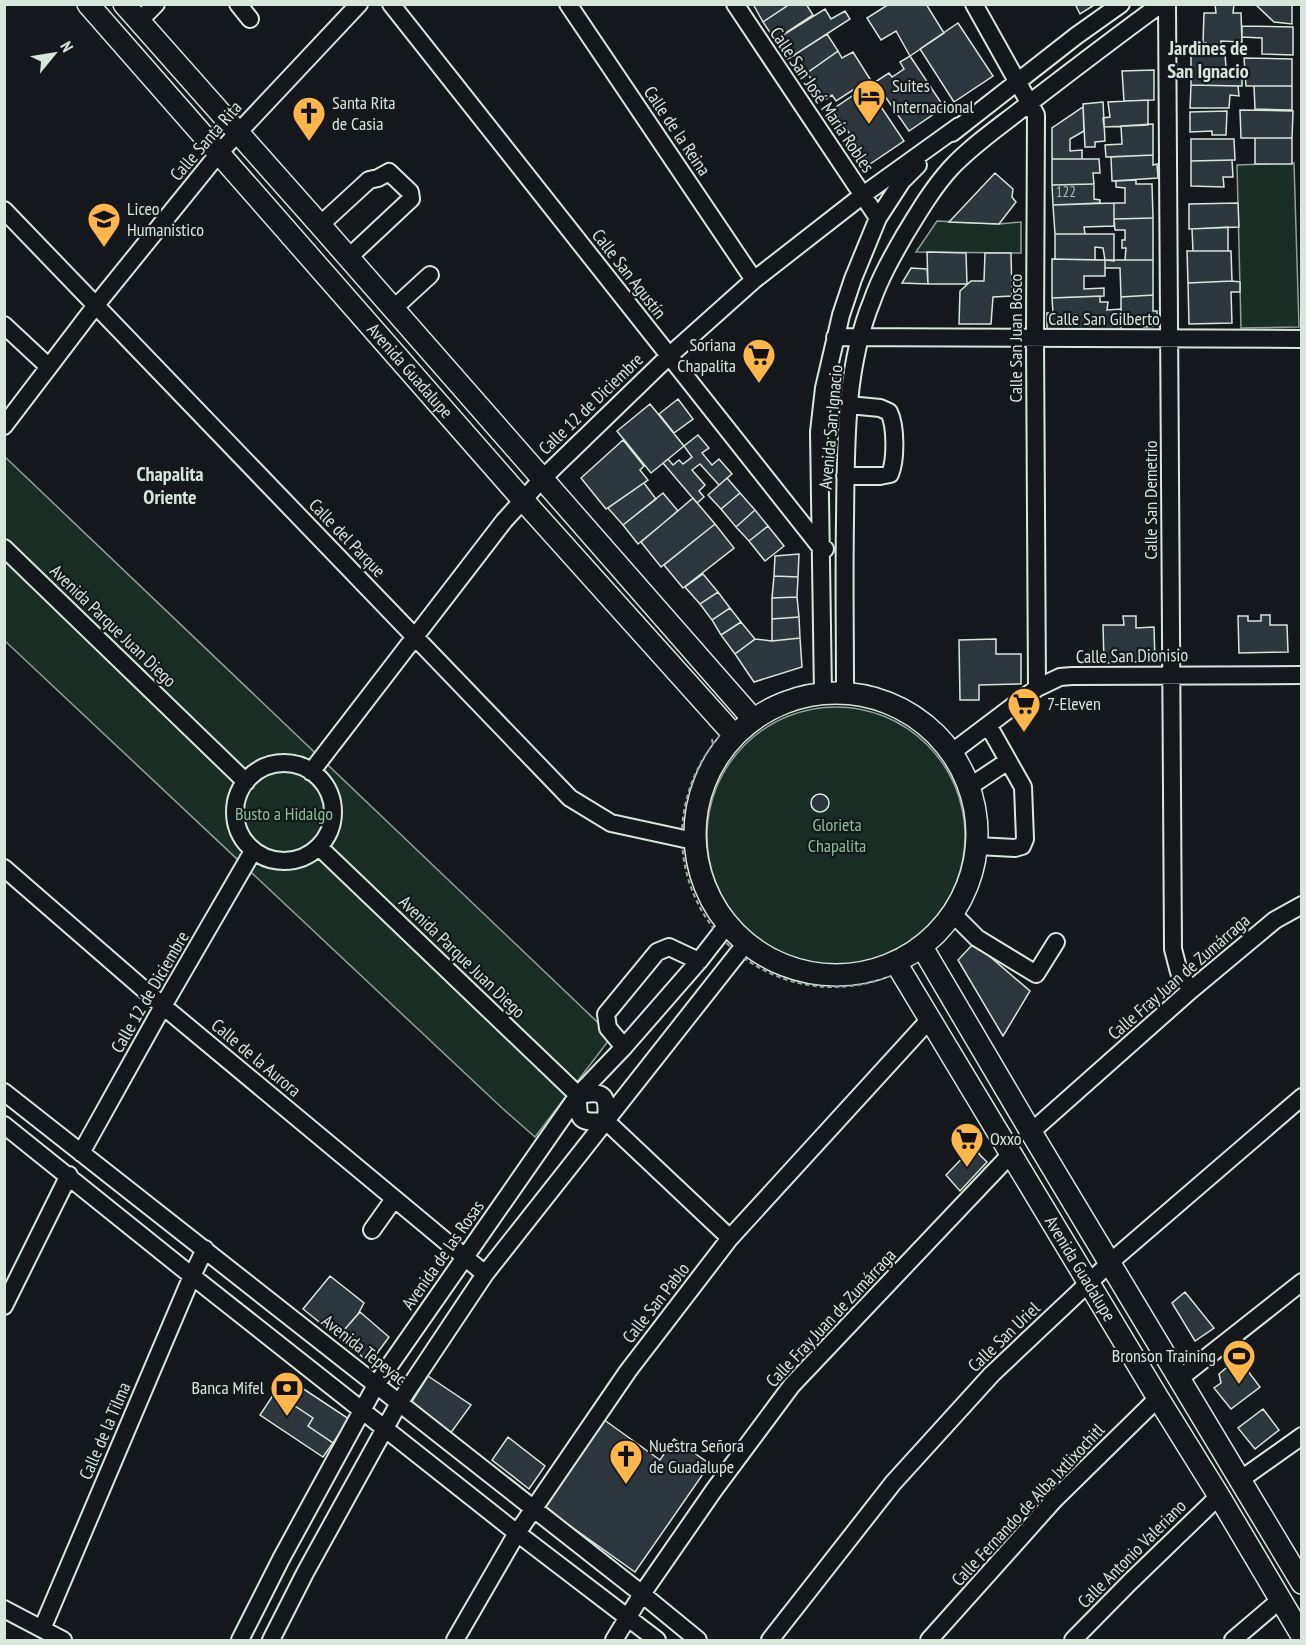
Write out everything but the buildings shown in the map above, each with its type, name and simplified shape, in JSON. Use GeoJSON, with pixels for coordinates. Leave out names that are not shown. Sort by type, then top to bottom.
{"type":"FeatureCollection","features":[{"type":"Feature","properties":{"kind":"main road","name":"Avenida Guadalupe"},"geometry":{"type":"LineString","coordinates":[[88,4],[523,500],[732,732]]}},
{"type":"Feature","properties":{"kind":"main road","name":"Avenida Guadalupe"},"geometry":{"type":"LineString","coordinates":[[123,4],[394,308],[750,716]]}},
{"type":"Feature","properties":{"kind":"main road"},"geometry":{"type":"LineString","coordinates":[[845,692],[866,695],[905,711],[922,722],[938,736],[961,769],[969,787],[976,816],[977,846],[973,870],[953,914],[922,946],[896,963],[871,972],[845,976],[818,975],[792,969],[768,958],[746,943],[727,925],[714,906],[704,886],[694,841],[696,812],[703,784],[732,732],[750,716],[798,697],[823,693],[845,692]]}},
{"type":"Feature","properties":{"kind":"main road","name":"Avenida Guadalupe"},"geometry":{"type":"LineString","coordinates":[[922,946],[1301,1581]]}},
{"type":"Feature","properties":{"kind":"main road","name":"Avenida Guadalupe"},"geometry":{"type":"LineString","coordinates":[[896,963],[1302,1636]]}},
{"type":"Feature","properties":{"kind":"street"},"geometry":{"type":"LineString","coordinates":[[139,21],[156,4]]}},
{"type":"Feature","properties":{"kind":"street"},"geometry":{"type":"LineString","coordinates":[[238,4],[250,19]]}},
{"type":"Feature","properties":{"kind":"street","name":"Calle Santa Rita"},"geometry":{"type":"LineString","coordinates":[[4,426],[96,305],[219,153],[359,4]]}},
{"type":"Feature","properties":{"kind":"street","name":"Calle San Agustín"},"geometry":{"type":"LineString","coordinates":[[391,4],[822,549]]}},
{"type":"Feature","properties":{"kind":"street","name":"Calle de la Reina"},"geometry":{"type":"LineString","coordinates":[[568,4],[754,280]]}},
{"type":"Feature","properties":{"kind":"street","name":"Calle San José María Robles"},"geometry":{"type":"LineString","coordinates":[[735,4],[878,218]]}},
{"type":"Feature","properties":{"kind":"street","name":"Calle San Juan Bosco"},"geometry":{"type":"LineString","coordinates":[[974,4],[1036,115],[1036,688]]}},
{"type":"Feature","properties":{"kind":"street","name":"Avenida San Ignacio"},"geometry":{"type":"LineString","coordinates":[[823,693],[819,432],[824,388],[835,337],[853,279],[878,218],[902,181],[959,126],[1121,4]]}},
{"type":"Feature","properties":{"kind":"street","name":"Avenida San Ignacio"},"geometry":{"type":"LineString","coordinates":[[845,692],[845,476],[850,387],[860,338],[871,302],[885,271],[922,205],[951,168],[1029,104],[1161,4]]}},
{"type":"Feature","properties":{"kind":"street","name":"Calle San Demetrio"},"geometry":{"type":"LineString","coordinates":[[1167,4],[1173,949],[1179,972],[1191,990]]}},
{"type":"Feature","properties":{"kind":"street","name":"Calle 12 de Diciembre"},"geometry":{"type":"LineString","coordinates":[[311,771],[504,521],[543,478],[669,356],[754,280],[862,195],[959,126]]}},
{"type":"Feature","properties":{"kind":"street"},"geometry":{"type":"LineString","coordinates":[[320,225],[369,180],[389,172],[410,192],[411,199],[349,257]]}},
{"type":"Feature","properties":{"kind":"street","name":"Calle del Parque"},"geometry":{"type":"LineString","coordinates":[[4,210],[570,798],[611,823],[694,841]]}},
{"type":"Feature","properties":{"kind":"street"},"geometry":{"type":"LineString","coordinates":[[394,308],[430,275]]}},
{"type":"Feature","properties":{"kind":"street"},"geometry":{"type":"LineString","coordinates":[[4,326],[49,367]]}},
{"type":"Feature","properties":{"kind":"street","name":"Calle San Gilberto"},"geometry":{"type":"LineString","coordinates":[[835,337],[1302,339]]}},
{"type":"Feature","properties":{"kind":"street"},"geometry":{"type":"LineString","coordinates":[[845,476],[890,474],[893,466],[893,420],[890,412],[880,408],[849,405]]}},
{"type":"Feature","properties":{"kind":"street","name":"Avenida Parque Juan Diego"},"geometry":{"type":"LineString","coordinates":[[4,548],[246,782]]}},
{"type":"Feature","properties":{"kind":"street"},"geometry":{"type":"LineString","coordinates":[[822,549],[845,549]]}},
{"type":"Feature","properties":{"kind":"street","name":"Calle San Dionisio"},"geometry":{"type":"LineString","coordinates":[[951,753],[1036,688],[1060,677],[1302,675]]}},
{"type":"Feature","properties":{"kind":"street"},"geometry":{"type":"LineString","coordinates":[[977,846],[1015,848],[1022,846],[1025,839],[1023,787],[988,725]]}},
{"type":"Feature","properties":{"kind":"street"},"geometry":{"type":"LineString","coordinates":[[969,787],[1008,761]]}},
{"type":"Feature","properties":{"kind":"street"},"geometry":{"type":"LineString","coordinates":[[292,764],[311,771],[326,787],[331,797],[333,808],[330,829],[325,839],[319,847],[302,858],[292,861],[272,860],[254,851],[246,843],[236,823],[236,801],[246,782],[262,768],[271,765],[292,764]]}},
{"type":"Feature","properties":{"kind":"street","name":"Avenida Parque Juan Diego"},"geometry":{"type":"LineString","coordinates":[[319,847],[578,1095],[577,1107],[582,1118],[592,1123],[606,1121],[730,1238]]}},
{"type":"Feature","properties":{"kind":"street","name":"Calle 12 de Diciembre"},"geometry":{"type":"LineString","coordinates":[[4,1306],[69,1176],[83,1169],[85,1160],[81,1153],[163,1006],[254,851]]}},
{"type":"Feature","properties":{"kind":"street","name":"Calle de la Aurora"},"geometry":{"type":"LineString","coordinates":[[4,868],[163,1006],[485,1274]]}},
{"type":"Feature","properties":{"kind":"street","name":"Calle Fray Juan de Zumárraga"},"geometry":{"type":"LineString","coordinates":[[1031,1132],[1191,990],[1275,920],[1302,905]]}},
{"type":"Feature","properties":{"kind":"street"},"geometry":{"type":"LineString","coordinates":[[953,914],[977,938],[1036,974],[1056,942]]}},
{"type":"Feature","properties":{"kind":"street","name":"Avenida de las Rosas"},"geometry":{"type":"LineString","coordinates":[[240,1641],[281,1559],[376,1385],[578,1095],[624,1047],[699,961],[727,925]]}},
{"type":"Feature","properties":{"kind":"street"},"geometry":{"type":"LineString","coordinates":[[271,1641],[305,1573],[399,1403],[485,1274],[746,943]]}},
{"type":"Feature","properties":{"kind":"street"},"geometry":{"type":"LineString","coordinates":[[624,1047],[608,1028],[606,1014],[657,952],[669,947],[699,961]]}},
{"type":"Feature","properties":{"kind":"street","name":"Calle San Pablo"},"geometry":{"type":"LineString","coordinates":[[455,1641],[517,1533],[628,1371],[730,1238],[930,1020]]}},
{"type":"Feature","properties":{"kind":"street","name":"Avenida Tepeyac"},"geometry":{"type":"LineString","coordinates":[[4,1092],[642,1594],[698,1641]]}},
{"type":"Feature","properties":{"kind":"street"},"geometry":{"type":"LineString","coordinates":[[578,1095],[592,1092],[603,1097],[607,1108],[606,1121]]}},
{"type":"Feature","properties":{"kind":"street","name":"Calle San Uriel"},"geometry":{"type":"LineString","coordinates":[[770,1641],[900,1475],[992,1374],[1110,1263],[1302,1097]]}},
{"type":"Feature","properties":{"kind":"street"},"geometry":{"type":"LineString","coordinates":[[4,1125],[385,1429],[657,1641]]}},
{"type":"Feature","properties":{"kind":"street","name":"Calle Fray Juan de Zumárraga"},"geometry":{"type":"LineString","coordinates":[[614,1641],[627,1616],[714,1490],[792,1385],[1011,1154]]}},
{"type":"Feature","properties":{"kind":"street"},"geometry":{"type":"LineString","coordinates":[[372,1230],[394,1199]]}},
{"type":"Feature","properties":{"kind":"street","name":"Calle de la Tilma"},"geometry":{"type":"LineString","coordinates":[[42,1629],[205,1249]]}},
{"type":"Feature","properties":{"kind":"street"},"geometry":{"type":"LineString","coordinates":[[1179,1379],[1302,1282]]}},
{"type":"Feature","properties":{"kind":"street","name":"Calle Fernando de Alba Ixtlixochitl"},"geometry":{"type":"LineString","coordinates":[[929,1641],[1055,1499],[1158,1398]]}},
{"type":"Feature","properties":{"kind":"street"},"geometry":{"type":"LineString","coordinates":[[1240,1480],[1302,1436]]}},
{"type":"Feature","properties":{"kind":"street","name":"Calle Antonio Valeriano"},"geometry":{"type":"LineString","coordinates":[[1073,1641],[1219,1496]]}},
{"type":"Feature","properties":{"kind":"street"},"geometry":{"type":"LineString","coordinates":[[1233,1641],[1280,1599]]}},
{"type":"Feature","properties":{"kind":"street"},"geometry":{"type":"LineString","coordinates":[[4,1609],[63,1641]]}},
{"type":"Feature","properties":{"kind":"path"},"geometry":{"type":"LineString","coordinates":[[814,686],[855,686],[875,690],[914,709],[945,735],[964,760],[978,788],[985,825],[987,855],[967,912],[955,929],[938,946],[912,965],[877,980],[852,985],[818,986],[787,980],[728,946],[714,931],[685,877],[679,849],[685,798],[694,769],[732,732],[779,696],[814,686]]}},
{"type":"Feature","properties":{"kind":"green space"},"geometry":{"type":"Polygon","coordinates":[[[1294,163],[1299,327],[1241,328],[1237,165],[1294,163]]]}},
{"type":"Feature","properties":{"kind":"green space"},"geometry":{"type":"Polygon","coordinates":[[[937,221],[999,224],[1021,222],[1021,253],[916,252],[937,221]]]}},
{"type":"Feature","properties":{"kind":"green space","name":"Busto a Hidalgo"},"geometry":{"type":"Polygon","coordinates":[[[4,456],[612,1036],[535,1137],[5,641],[4,456]]]}},
{"type":"Feature","properties":{"kind":"green space","name":"Glorieta Chapalita"},"geometry":{"type":"Polygon","coordinates":[[[823,707],[849,707],[886,716],[908,728],[928,744],[944,764],[956,786],[963,811],[965,836],[963,861],[956,886],[944,908],[928,928],[908,944],[886,956],[849,965],[823,965],[786,956],[764,944],[744,928],[728,908],[716,886],[707,849],[707,823],[716,786],[728,764],[744,744],[764,728],[786,716],[823,707]]]}},
{"type":"Feature","properties":{"kind":"place","name":"Suites Internacional"},"geometry":{"type":"Point","coordinates":[869,125]}},
{"type":"Feature","properties":{"kind":"place","name":"Santa Rita de Casia"},"geometry":{"type":"Point","coordinates":[309,142]}},
{"type":"Feature","properties":{"kind":"place","name":"Liceo Humanistico"},"geometry":{"type":"Point","coordinates":[104,248]}},
{"type":"Feature","properties":{"kind":"place","name":"Soriana Chapalita"},"geometry":{"type":"Point","coordinates":[759,384]}},
{"type":"Feature","properties":{"kind":"place","name":"7-Eleven"},"geometry":{"type":"Point","coordinates":[1024,733]}},
{"type":"Feature","properties":{"kind":"place","name":"Oxxo"},"geometry":{"type":"Point","coordinates":[967,1168]}},
{"type":"Feature","properties":{"kind":"place","name":"Bronson Training"},"geometry":{"type":"Point","coordinates":[1239,1385]}},
{"type":"Feature","properties":{"kind":"place","name":"Banca Mifel"},"geometry":{"type":"Point","coordinates":[287,1417]}},
{"type":"Feature","properties":{"kind":"place","name":"Nuestra Señora de Guadalupe"},"geometry":{"type":"Point","coordinates":[626,1485]}},
{"type":"Feature","properties":{"kind":"district","name":"Jardines de San Ignacio"},"geometry":{"type":"Point","coordinates":[1208,60]}},
{"type":"Feature","properties":{"kind":"district","name":"Chapalita Oriente"},"geometry":{"type":"Point","coordinates":[170,486]}}]}
